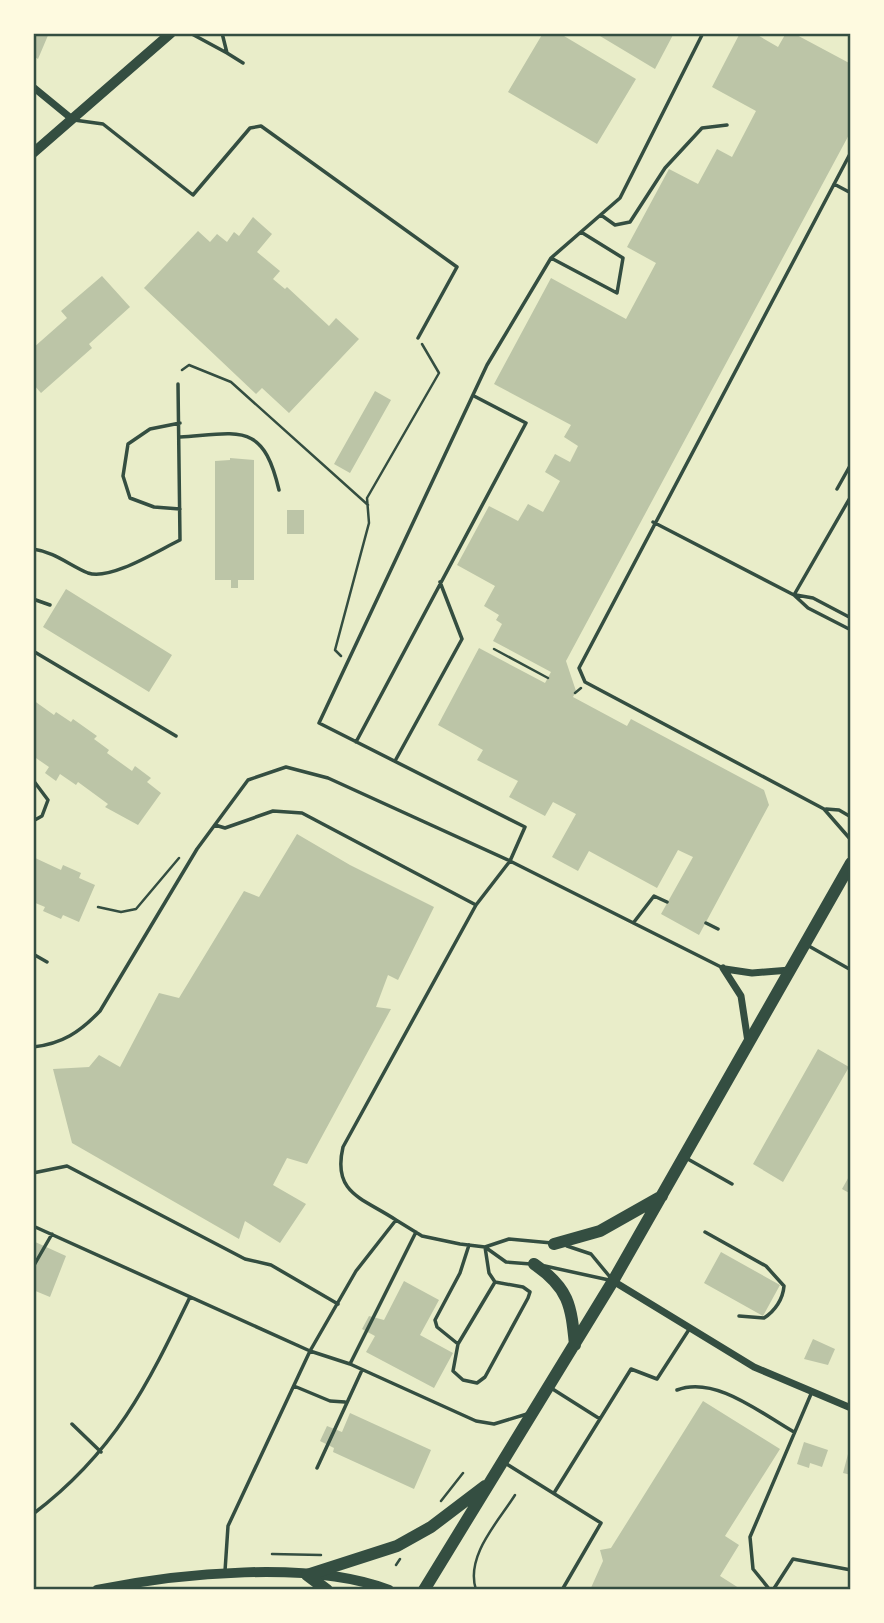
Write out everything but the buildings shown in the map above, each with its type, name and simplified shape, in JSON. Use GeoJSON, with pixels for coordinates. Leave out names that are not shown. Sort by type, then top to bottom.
{"type":"FeatureCollection","features":[{"type":"Feature","properties":{"kind":"highway"},"geometry":{"type":"LineString","coordinates":[[424,1590],[575,1346],[851,863]]}},
{"type":"Feature","properties":{"kind":"highway"},"geometry":{"type":"LineString","coordinates":[[554,1244],[600,1231],[662,1196]]}},
{"type":"Feature","properties":{"kind":"highway"},"geometry":{"type":"LineString","coordinates":[[534,1264],[555,1280],[565,1293],[575,1346]]}},
{"type":"Feature","properties":{"kind":"highway"},"geometry":{"type":"LineString","coordinates":[[307,1575],[397,1546],[431,1527],[491,1482]]}},
{"type":"Feature","properties":{"kind":"highway"},"geometry":{"type":"LineString","coordinates":[[307,1575],[327,1590]]}},
{"type":"Feature","properties":{"kind":"main road"},"geometry":{"type":"LineString","coordinates":[[33,153],[171,33]]}},
{"type":"Feature","properties":{"kind":"main road"},"geometry":{"type":"LineString","coordinates":[[97,1590],[225,1574],[338,1578],[389,1590]]}},
{"type":"Feature","properties":{"kind":"street"},"geometry":{"type":"LineString","coordinates":[[33,87],[72,119]]}},
{"type":"Feature","properties":{"kind":"street"},"geometry":{"type":"LineString","coordinates":[[723,968],[752,973],[790,970]]}},
{"type":"Feature","properties":{"kind":"street"},"geometry":{"type":"LineString","coordinates":[[723,968],[741,996],[748,1044]]}},
{"type":"Feature","properties":{"kind":"street"},"geometry":{"type":"LineString","coordinates":[[613,1281],[754,1367],[811,1394],[851,1408]]}},
{"type":"Feature","properties":{"kind":"lane"},"geometry":{"type":"LineString","coordinates":[[190,33],[243,63]]}},
{"type":"Feature","properties":{"kind":"lane"},"geometry":{"type":"LineString","coordinates":[[222,33],[227,53]]}},
{"type":"Feature","properties":{"kind":"lane"},"geometry":{"type":"LineString","coordinates":[[613,1281],[591,1254],[554,1244],[509,1239],[485,1247],[430,1239],[354,1194],[344,1184],[340,1167],[343,1147],[476,905],[510,861],[525,827],[319,723],[488,365],[551,258],[620,198],[703,33]]}},
{"type":"Feature","properties":{"kind":"lane"},"geometry":{"type":"LineString","coordinates":[[72,119],[103,124],[193,195],[250,128],[261,126],[457,267],[418,338]]}},
{"type":"Feature","properties":{"kind":"lane"},"geometry":{"type":"LineString","coordinates":[[601,215],[615,225],[630,222],[665,168],[702,128],[727,125]]}},
{"type":"Feature","properties":{"kind":"lane"},"geometry":{"type":"LineString","coordinates":[[851,152],[580,663],[581,678],[824,809],[851,841]]}},
{"type":"Feature","properties":{"kind":"lane"},"geometry":{"type":"LineString","coordinates":[[834,184],[851,193]]}},
{"type":"Feature","properties":{"kind":"lane"},"geometry":{"type":"LineString","coordinates":[[551,258],[617,293],[623,258],[581,232]]}},
{"type":"Feature","properties":{"kind":"lane"},"geometry":{"type":"LineString","coordinates":[[33,548],[52,552],[91,574],[109,574],[180,540],[178,384]]}},
{"type":"Feature","properties":{"kind":"lane"},"geometry":{"type":"LineString","coordinates":[[356,742],[526,423],[474,396]]}},
{"type":"Feature","properties":{"kind":"lane"},"geometry":{"type":"LineString","coordinates":[[180,423],[150,429],[128,444],[123,476],[130,498],[154,508],[180,509]]}},
{"type":"Feature","properties":{"kind":"lane"},"geometry":{"type":"LineString","coordinates":[[180,437],[234,433],[261,442],[272,461],[279,490]]}},
{"type":"Feature","properties":{"kind":"lane"},"geometry":{"type":"LineString","coordinates":[[837,489],[851,464]]}},
{"type":"Feature","properties":{"kind":"lane"},"geometry":{"type":"LineString","coordinates":[[794,595],[812,568],[851,496]]}},
{"type":"Feature","properties":{"kind":"lane"},"geometry":{"type":"LineString","coordinates":[[653,522],[794,595],[808,608],[851,630]]}},
{"type":"Feature","properties":{"kind":"lane"},"geometry":{"type":"LineString","coordinates":[[395,761],[462,639],[440,582]]}},
{"type":"Feature","properties":{"kind":"lane"},"geometry":{"type":"LineString","coordinates":[[794,595],[813,598],[851,618]]}},
{"type":"Feature","properties":{"kind":"lane"},"geometry":{"type":"LineString","coordinates":[[33,598],[50,605]]}},
{"type":"Feature","properties":{"kind":"lane"},"geometry":{"type":"LineString","coordinates":[[33,651],[176,736]]}},
{"type":"Feature","properties":{"kind":"lane"},"geometry":{"type":"LineString","coordinates":[[33,1047],[66,1040],[83,1029],[100,1012],[197,849],[248,779],[286,767],[328,778],[510,861],[723,968]]}},
{"type":"Feature","properties":{"kind":"lane"},"geometry":{"type":"LineString","coordinates":[[33,780],[48,800],[42,816],[33,821]]}},
{"type":"Feature","properties":{"kind":"lane"},"geometry":{"type":"LineString","coordinates":[[824,809],[839,810],[851,817]]}},
{"type":"Feature","properties":{"kind":"lane"},"geometry":{"type":"LineString","coordinates":[[215,825],[225,828],[273,811],[302,813],[476,905]]}},
{"type":"Feature","properties":{"kind":"lane"},"geometry":{"type":"LineString","coordinates":[[634,922],[654,896],[667,902]]}},
{"type":"Feature","properties":{"kind":"lane"},"geometry":{"type":"LineString","coordinates":[[706,923],[718,929]]}},
{"type":"Feature","properties":{"kind":"lane"},"geometry":{"type":"LineString","coordinates":[[805,944],[851,970]]}},
{"type":"Feature","properties":{"kind":"lane"},"geometry":{"type":"LineString","coordinates":[[33,954],[47,962]]}},
{"type":"Feature","properties":{"kind":"lane"},"geometry":{"type":"LineString","coordinates":[[684,1157],[732,1184]]}},
{"type":"Feature","properties":{"kind":"lane"},"geometry":{"type":"LineString","coordinates":[[33,1173],[67,1166],[245,1259],[271,1265],[338,1304]]}},
{"type":"Feature","properties":{"kind":"lane"},"geometry":{"type":"LineString","coordinates":[[225,1574],[228,1526],[310,1351],[362,1263],[396,1220]]}},
{"type":"Feature","properties":{"kind":"lane"},"geometry":{"type":"LineString","coordinates":[[33,1226],[310,1351],[350,1364],[482,1423],[501,1423],[534,1412]]}},
{"type":"Feature","properties":{"kind":"lane"},"geometry":{"type":"LineString","coordinates":[[350,1364],[416,1232]]}},
{"type":"Feature","properties":{"kind":"lane"},"geometry":{"type":"LineString","coordinates":[[705,1232],[766,1266],[784,1286],[784,1294],[773,1312],[764,1318],[739,1316]]}},
{"type":"Feature","properties":{"kind":"lane"},"geometry":{"type":"LineString","coordinates":[[33,1267],[52,1234]]}},
{"type":"Feature","properties":{"kind":"lane"},"geometry":{"type":"LineString","coordinates":[[458,1344],[437,1326],[435,1320],[460,1273],[469,1245]]}},
{"type":"Feature","properties":{"kind":"lane"},"geometry":{"type":"LineString","coordinates":[[485,1247],[506,1262],[534,1264],[613,1281]]}},
{"type":"Feature","properties":{"kind":"lane"},"geometry":{"type":"LineString","coordinates":[[485,1247],[489,1273],[495,1282],[523,1287],[530,1292],[485,1377],[477,1383],[463,1380],[453,1371],[458,1344],[495,1282]]}},
{"type":"Feature","properties":{"kind":"lane"},"geometry":{"type":"LineString","coordinates":[[33,1514],[101,1452],[135,1406],[190,1297]]}},
{"type":"Feature","properties":{"kind":"lane"},"geometry":{"type":"LineString","coordinates":[[554,1493],[631,1368],[657,1379],[690,1328]]}},
{"type":"Feature","properties":{"kind":"lane"},"geometry":{"type":"LineString","coordinates":[[317,1468],[362,1370]]}},
{"type":"Feature","properties":{"kind":"lane"},"geometry":{"type":"LineString","coordinates":[[677,1390],[691,1384],[709,1388],[794,1432]]}},
{"type":"Feature","properties":{"kind":"lane"},"geometry":{"type":"LineString","coordinates":[[294,1386],[330,1401],[345,1402]]}},
{"type":"Feature","properties":{"kind":"lane"},"geometry":{"type":"LineString","coordinates":[[550,1387],[600,1419]]}},
{"type":"Feature","properties":{"kind":"lane"},"geometry":{"type":"LineString","coordinates":[[811,1394],[750,1537],[753,1569],[772,1590],[793,1559],[851,1570]]}},
{"type":"Feature","properties":{"kind":"lane"},"geometry":{"type":"LineString","coordinates":[[72,1424],[101,1452]]}},
{"type":"Feature","properties":{"kind":"lane"},"geometry":{"type":"LineString","coordinates":[[503,1462],[601,1523],[563,1589]]}},
{"type":"Feature","properties":{"kind":"path"},"geometry":{"type":"LineString","coordinates":[[348,663],[335,650],[369,523],[367,498],[439,373],[418,338]]}},
{"type":"Feature","properties":{"kind":"path"},"geometry":{"type":"LineString","coordinates":[[182,370],[189,365],[231,382],[368,505]]}},
{"type":"Feature","properties":{"kind":"path"},"geometry":{"type":"LineString","coordinates":[[494,649],[548,678]]}},
{"type":"Feature","properties":{"kind":"path"},"geometry":{"type":"LineString","coordinates":[[98,908],[121,912],[136,909],[191,845],[197,849]]}},
{"type":"Feature","properties":{"kind":"path"},"geometry":{"type":"LineString","coordinates":[[438,1505],[463,1473]]}},
{"type":"Feature","properties":{"kind":"path"},"geometry":{"type":"LineString","coordinates":[[476,1590],[473,1578],[475,1560],[515,1495]]}},
{"type":"Feature","properties":{"kind":"path"},"geometry":{"type":"LineString","coordinates":[[272,1554],[323,1555]]}}]}
